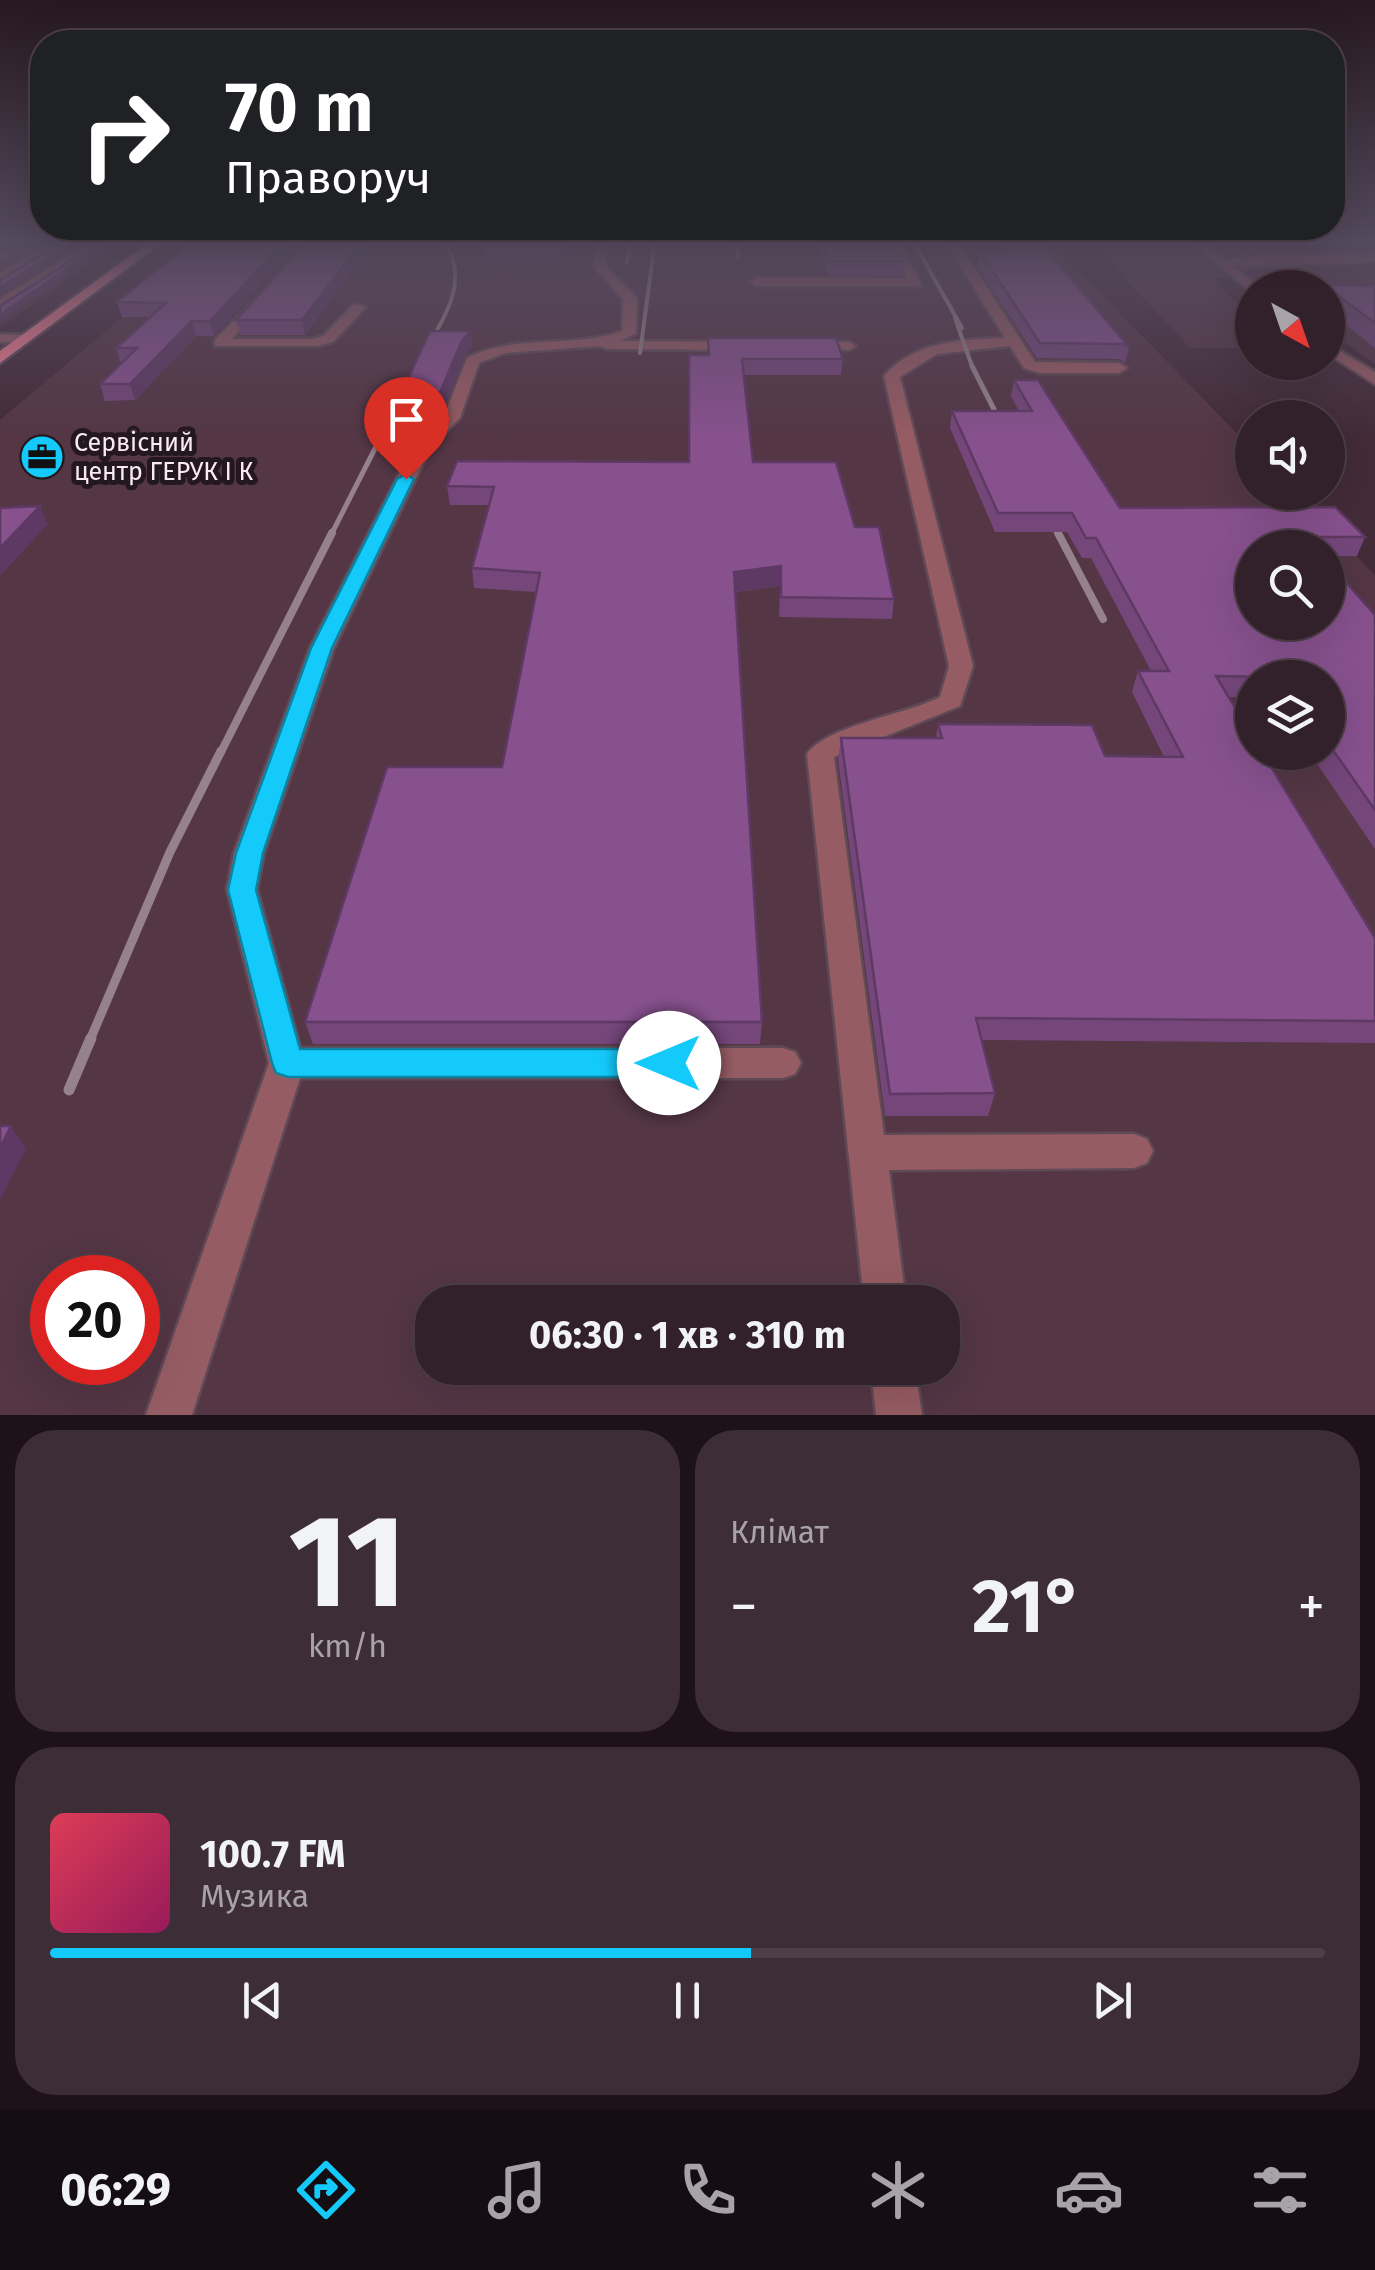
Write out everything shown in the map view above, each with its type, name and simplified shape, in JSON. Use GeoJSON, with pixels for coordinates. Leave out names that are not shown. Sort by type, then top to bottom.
{"type":"FeatureCollection","features":[{"type":"Feature","properties":{"kind":"main road"},"geometry":{"type":"LineString","coordinates":[[0,358],[69,307]]}},
{"type":"Feature","properties":{"kind":"lane"},"geometry":{"type":"LineString","coordinates":[[251,307],[220,342],[312,343],[328,339],[359,308]]}},
{"type":"Feature","properties":{"kind":"lane"},"geometry":{"type":"LineString","coordinates":[[597,345],[629,332],[630,307]]}},
{"type":"Feature","properties":{"kind":"lane"},"geometry":{"type":"LineString","coordinates":[[993,307],[1028,365],[1119,368]]}},
{"type":"Feature","properties":{"kind":"lane"},"geometry":{"type":"LineString","coordinates":[[0,338],[26,339]]}},
{"type":"Feature","properties":{"kind":"lane"},"geometry":{"type":"LineString","coordinates":[[883,1285],[820,754],[841,739],[924,718],[951,701],[960,666],[892,376],[897,369],[938,350],[962,344],[1015,342]]}},
{"type":"Feature","properties":{"kind":"lane"},"geometry":{"type":"LineString","coordinates":[[169,1415],[288,1063],[242,890],[250,853],[322,648],[423,445],[452,418],[472,360],[504,350],[597,345],[755,346]]}},
{"type":"Feature","properties":{"kind":"lane"},"geometry":{"type":"LineString","coordinates":[[792,346],[849,346]]}},
{"type":"Feature","properties":{"kind":"lane"},"geometry":{"type":"LineString","coordinates":[[1345,359],[1375,379]]}},
{"type":"Feature","properties":{"kind":"lane"},"geometry":{"type":"LineString","coordinates":[[288,1063],[783,1064]]}},
{"type":"Feature","properties":{"kind":"lane"},"geometry":{"type":"LineString","coordinates":[[867,1153],[1134,1152]]}},
{"type":"Feature","properties":{"kind":"lane"},"geometry":{"type":"LineString","coordinates":[[895,1385],[899,1415]]}},
{"type":"Feature","properties":{"kind":"shaded area"},"geometry":{"type":"Polygon","coordinates":[[[0,307],[29,307],[0,328],[0,307]]]}},
{"type":"Feature","properties":{"kind":"shaded area"},"geometry":{"type":"Polygon","coordinates":[[[134,307],[1114,307],[1235,431],[1235,510],[1312,510],[1331,530],[1235,530],[1235,640],[1345,640],[1345,544],[1375,575],[1375,1415],[0,1415],[0,420],[134,307]]]}},
{"type":"Feature","properties":{"kind":"shaded area"},"geometry":{"type":"Polygon","coordinates":[[[1152,307],[1235,307],[1235,348],[1190,348],[1152,307]]]}},
{"type":"Feature","properties":{"kind":"shaded area"},"geometry":{"type":"Polygon","coordinates":[[[1345,307],[1375,307],[1375,364],[1345,342],[1345,307]]]}},
{"type":"Feature","properties":{"kind":"building"},"geometry":{"type":"Polygon","coordinates":[[[162,307],[223,307],[210,321],[192,321],[130,384],[100,384],[137,348],[116,348],[162,307]]]}},
{"type":"Feature","properties":{"kind":"building"},"geometry":{"type":"Polygon","coordinates":[[[248,307],[312,307],[302,320],[236,320],[248,307]]]}},
{"type":"Feature","properties":{"kind":"building"},"geometry":{"type":"Polygon","coordinates":[[[1016,307],[1095,307],[1129,347],[1123,344],[1040,343],[1016,307]]]}},
{"type":"Feature","properties":{"kind":"building"},"geometry":{"type":"Polygon","coordinates":[[[1354,307],[1375,307],[1375,323],[1354,307]]]}},
{"type":"Feature","properties":{"kind":"building"},"geometry":{"type":"Polygon","coordinates":[[[430,331],[471,331],[462,341],[438,397],[426,409],[394,409],[430,331]]]}},
{"type":"Feature","properties":{"kind":"building"},"geometry":{"type":"Polygon","coordinates":[[[708,338],[836,338],[843,359],[742,359],[753,462],[836,462],[855,527],[879,527],[894,599],[781,597],[781,566],[734,572],[762,1022],[305,1022],[387,767],[502,767],[540,573],[472,568],[494,487],[447,486],[457,461],[689,462],[689,355],[709,355],[708,338]]]}},
{"type":"Feature","properties":{"kind":"building"},"geometry":{"type":"Polygon","coordinates":[[[1014,380],[1038,380],[1120,508],[1338,510],[1365,537],[1345,537],[1345,530],[1235,530],[1235,640],[1345,640],[1345,581],[1375,615],[1375,810],[1345,767],[1345,660],[1235,660],[1235,676],[1216,676],[1235,708],[1235,770],[1273,770],[1375,938],[1375,1021],[976,1018],[995,1093],[890,1094],[841,738],[942,738],[938,724],[1092,725],[1105,756],[1183,757],[1138,671],[1169,671],[1096,538],[1086,538],[1072,513],[998,513],[952,411],[1032,411],[1014,380]]]}},
{"type":"Feature","properties":{"kind":"building"},"geometry":{"type":"Polygon","coordinates":[[[40,506],[0,548],[0,508],[40,506]]]}},
{"type":"Feature","properties":{"kind":"building"},"geometry":{"type":"Polygon","coordinates":[[[0,1126],[11,1126],[0,1148],[0,1126]]]}},
{"type":"Feature","properties":{"kind":"railway"},"geometry":{"type":"LineString","coordinates":[[415,369],[449,307]]}},
{"type":"Feature","properties":{"kind":"railway"},"geometry":{"type":"LineString","coordinates":[[640,353],[646,307]]}},
{"type":"Feature","properties":{"kind":"railway"},"geometry":{"type":"LineString","coordinates":[[950,307],[962,328]]}},
{"type":"Feature","properties":{"kind":"railway"},"geometry":{"type":"LineString","coordinates":[[955,318],[973,369]]}},
{"type":"Feature","properties":{"kind":"railway"},"geometry":{"type":"LineString","coordinates":[[331,535],[417,366]]}},
{"type":"Feature","properties":{"kind":"railway"},"geometry":{"type":"LineString","coordinates":[[972,366],[1008,437]]}},
{"type":"Feature","properties":{"kind":"railway"},"geometry":{"type":"LineString","coordinates":[[1045,508],[1059,535]]}},
{"type":"Feature","properties":{"kind":"railway"},"geometry":{"type":"LineString","coordinates":[[220,754],[332,533]]}},
{"type":"Feature","properties":{"kind":"railway"},"geometry":{"type":"LineString","coordinates":[[1058,533],[1103,619]]}},
{"type":"Feature","properties":{"kind":"railway"},"geometry":{"type":"LineString","coordinates":[[90,1040],[170,852],[221,751]]}},
{"type":"Feature","properties":{"kind":"railway"},"geometry":{"type":"LineString","coordinates":[[69,1090],[91,1038]]}},
{"type":"Feature","properties":{"kind":"place","name":"Сервісний центр ГЕРУК І К"},"geometry":{"type":"Point","coordinates":[42,457]}},
{"type":"Feature","properties":{"kind":"route"},"geometry":{"type":"LineString","coordinates":[[406,479],[322,648],[250,853],[242,890],[288,1063],[669,1063]]}}]}
